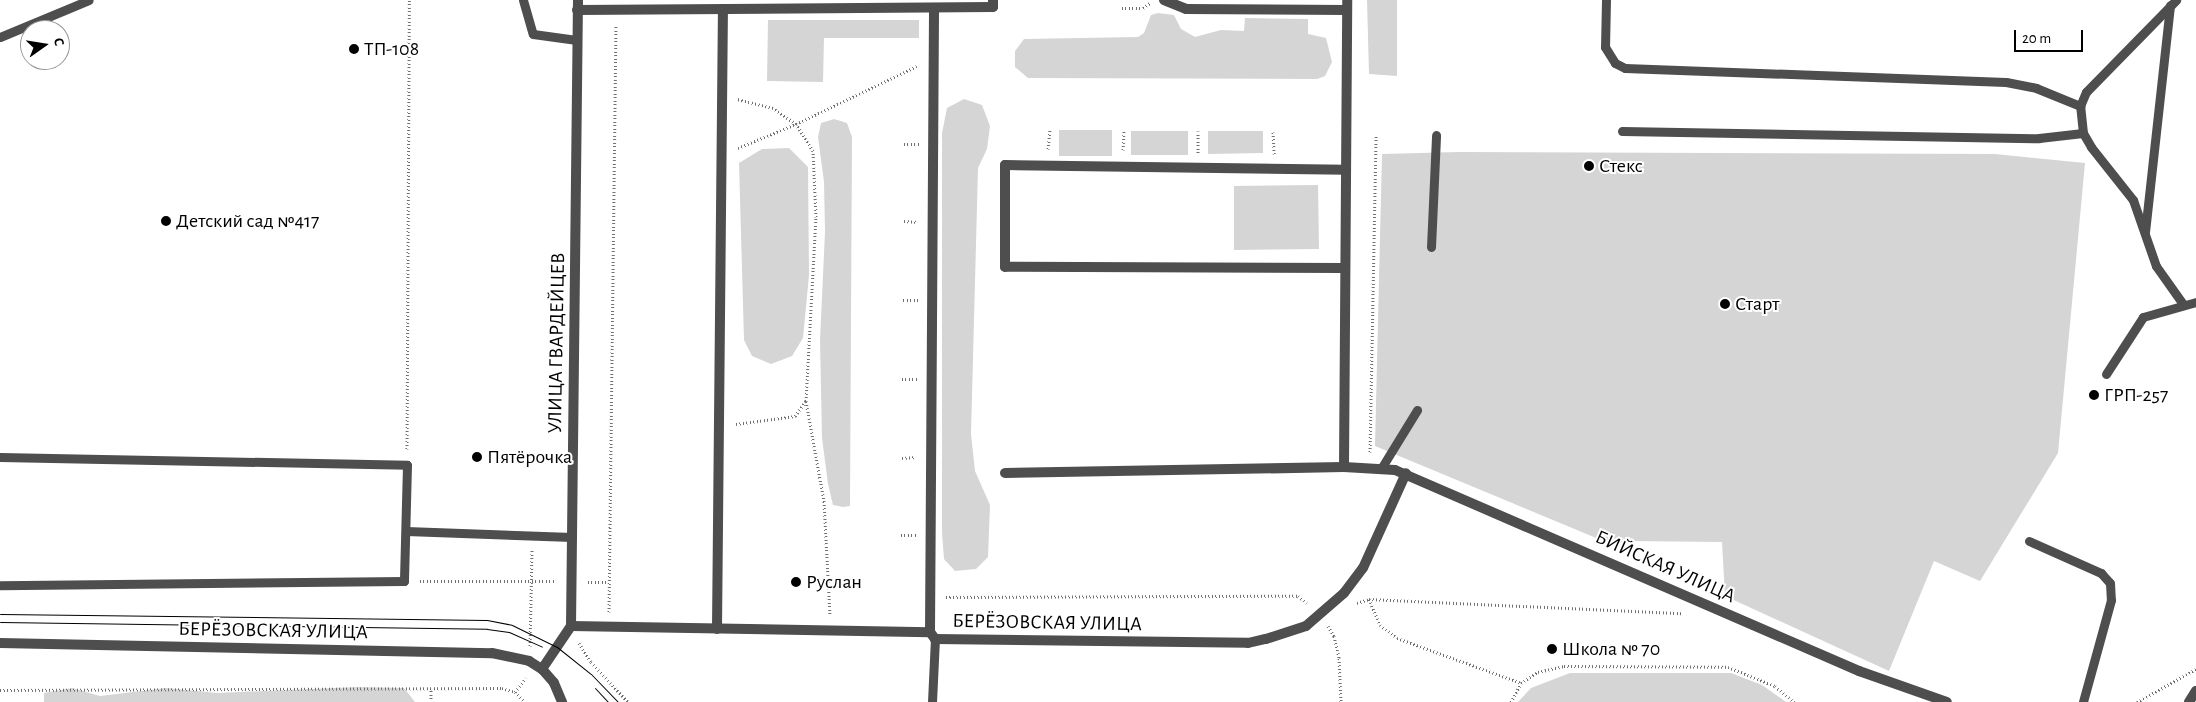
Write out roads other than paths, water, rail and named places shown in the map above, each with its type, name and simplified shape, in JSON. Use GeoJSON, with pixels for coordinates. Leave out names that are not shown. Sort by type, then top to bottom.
{"type":"FeatureCollection","features":[{"type":"Feature","properties":{"kind":"street"},"geometry":{"type":"LineString","coordinates":[[577,5],[616,10],[934,8],[993,7],[993,0]]}},
{"type":"Feature","properties":{"kind":"street"},"geometry":{"type":"LineString","coordinates":[[1164,0],[1186,9],[1347,5],[1344,467]]}},
{"type":"Feature","properties":{"kind":"street","name":"УЛИЦА ГВАРДЕЙЦЕВ"},"geometry":{"type":"LineString","coordinates":[[571,626],[577,5]]}},
{"type":"Feature","properties":{"kind":"street"},"geometry":{"type":"LineString","coordinates":[[933,636],[930,597],[934,8]]}},
{"type":"Feature","properties":{"kind":"street"},"geometry":{"type":"LineString","coordinates":[[717,628],[723,9]]}},
{"type":"Feature","properties":{"kind":"street"},"geometry":{"type":"LineString","coordinates":[[1345,268],[1005,267],[1005,165],[1346,170]]}},
{"type":"Feature","properties":{"kind":"street","name":"БИЙСКАЯ УЛИЦА"},"geometry":{"type":"LineString","coordinates":[[1005,473],[1382,467],[1406,473],[1859,671],[1947,702]]}},
{"type":"Feature","properties":{"kind":"street","name":"БЕРЁЗОВСКАЯ УЛИЦА"},"geometry":{"type":"LineString","coordinates":[[571,626],[831,630],[933,636],[1248,642],[1288,634],[1321,615],[1344,594],[1362,568],[1406,473]]}},
{"type":"Feature","properties":{"kind":"street"},"geometry":{"type":"LineString","coordinates":[[562,702],[554,682],[542,669],[571,626]]}},
{"type":"Feature","properties":{"kind":"street","name":"БЕРЁЗОВСКАЯ УЛИЦА"},"geometry":{"type":"LineString","coordinates":[[0,642],[492,653],[529,661],[542,669]]}},
{"type":"Feature","properties":{"kind":"street"},"geometry":{"type":"LineString","coordinates":[[2189,702],[2196,691]]}},
{"type":"Feature","properties":{"kind":"lane"},"geometry":{"type":"LineString","coordinates":[[0,37],[89,0]]}},
{"type":"Feature","properties":{"kind":"lane"},"geometry":{"type":"LineString","coordinates":[[523,0],[533,34],[577,40]]}},
{"type":"Feature","properties":{"kind":"lane"},"geometry":{"type":"LineString","coordinates":[[1606,0],[1605,47],[1616,63],[1625,68],[2006,82],[2036,88],[2080,106]]}},
{"type":"Feature","properties":{"kind":"lane"},"geometry":{"type":"LineString","coordinates":[[2173,3],[2094,81],[2080,106],[2083,133],[2096,154],[2124,185],[2156,266],[2183,304]]}},
{"type":"Feature","properties":{"kind":"lane"},"geometry":{"type":"LineString","coordinates":[[2144,232],[2173,3]]}},
{"type":"Feature","properties":{"kind":"lane"},"geometry":{"type":"LineString","coordinates":[[1622,131],[2039,138],[2083,133]]}},
{"type":"Feature","properties":{"kind":"lane"},"geometry":{"type":"LineString","coordinates":[[1431,247],[1436,135]]}},
{"type":"Feature","properties":{"kind":"lane"},"geometry":{"type":"LineString","coordinates":[[2106,374],[2143,317],[2183,304],[2196,302]]}},
{"type":"Feature","properties":{"kind":"lane"},"geometry":{"type":"LineString","coordinates":[[1382,467],[1417,410]]}},
{"type":"Feature","properties":{"kind":"lane"},"geometry":{"type":"LineString","coordinates":[[0,457],[407,465],[404,581],[0,585]]}},
{"type":"Feature","properties":{"kind":"lane"},"geometry":{"type":"LineString","coordinates":[[406,531],[572,537]]}},
{"type":"Feature","properties":{"kind":"lane"},"geometry":{"type":"LineString","coordinates":[[2030,541],[2101,573],[2110,583],[2111,600],[2083,702]]}},
{"type":"Feature","properties":{"kind":"lane"},"geometry":{"type":"LineString","coordinates":[[932,702],[933,636]]}},
{"type":"Feature","properties":{"kind":"tram line"},"geometry":{"type":"LineString","coordinates":[[0,614],[487,620],[512,625],[557,647],[591,674],[618,702]]}},
{"type":"Feature","properties":{"kind":"tram line"},"geometry":{"type":"LineString","coordinates":[[0,622],[487,629],[509,632],[542,647]]}},
{"type":"Feature","properties":{"kind":"tram line"},"geometry":{"type":"LineString","coordinates":[[595,688],[608,702]]}},
{"type":"Feature","properties":{"kind":"place","name":"ТП-108"},"geometry":{"type":"Point","coordinates":[354,49]}},
{"type":"Feature","properties":{"kind":"place","name":"Стекс"},"geometry":{"type":"Point","coordinates":[1589,166]}},
{"type":"Feature","properties":{"kind":"place","name":"Детский сад №417"},"geometry":{"type":"Point","coordinates":[166,221]}},
{"type":"Feature","properties":{"kind":"place","name":"Старт"},"geometry":{"type":"Point","coordinates":[1725,304]}},
{"type":"Feature","properties":{"kind":"place","name":"ГРП-257"},"geometry":{"type":"Point","coordinates":[2094,395]}},
{"type":"Feature","properties":{"kind":"place","name":"Пятёрочка"},"geometry":{"type":"Point","coordinates":[477,457]}},
{"type":"Feature","properties":{"kind":"place","name":"Руслан"},"geometry":{"type":"Point","coordinates":[796,582]}},
{"type":"Feature","properties":{"kind":"place","name":"Школа № 70"},"geometry":{"type":"Point","coordinates":[1552,649]}}]}
